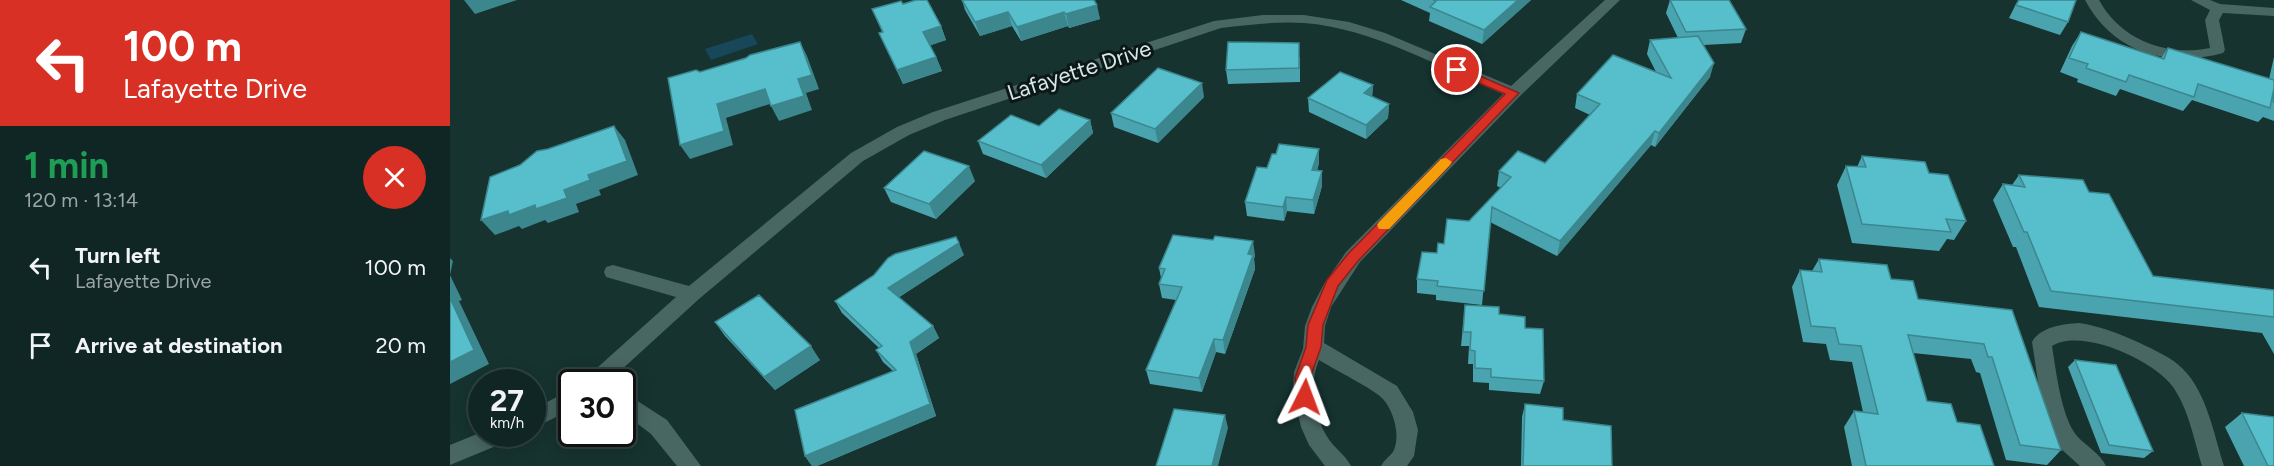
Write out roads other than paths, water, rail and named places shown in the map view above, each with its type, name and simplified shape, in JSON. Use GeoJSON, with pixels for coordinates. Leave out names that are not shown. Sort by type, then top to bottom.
{"type":"FeatureCollection","features":[{"type":"Feature","properties":{"kind":"street"},"geometry":{"type":"LineString","coordinates":[[1340,466],[1325,453],[1307,415],[1302,378],[1313,347],[1316,325],[1332,284],[1360,250],[1513,93],[1613,0]]}},
{"type":"Feature","properties":{"kind":"street"},"geometry":{"type":"LineString","coordinates":[[2092,0],[2118,34],[2153,50],[2179,54],[2206,55],[2218,50],[2212,20],[2218,8]]}},
{"type":"Feature","properties":{"kind":"street"},"geometry":{"type":"LineString","coordinates":[[2198,0],[2218,8],[2274,12]]}},
{"type":"Feature","properties":{"kind":"street","name":"Lafayette Drive"},"geometry":{"type":"LineString","coordinates":[[611,369],[692,294],[857,157],[903,131],[939,116],[1219,24],[1263,19],[1304,19],[1344,25],[1380,36],[1513,93]]}},
{"type":"Feature","properties":{"kind":"street"},"geometry":{"type":"LineString","coordinates":[[613,272],[692,294]]}},
{"type":"Feature","properties":{"kind":"street"},"geometry":{"type":"LineString","coordinates":[[2095,466],[2067,440],[2050,395],[2042,342],[2051,335],[2076,330],[2105,335],[2162,363],[2179,379],[2197,418],[2213,466]]}},
{"type":"Feature","properties":{"kind":"street"},"geometry":{"type":"LineString","coordinates":[[1313,347],[1390,392],[1402,412],[1407,430],[1403,456],[1392,466]]}},
{"type":"Feature","properties":{"kind":"street"},"geometry":{"type":"LineString","coordinates":[[636,410],[659,427],[690,466]]}},
{"type":"Feature","properties":{"kind":"street"},"geometry":{"type":"LineString","coordinates":[[450,455],[469,447]]}},
{"type":"Feature","properties":{"kind":"water"},"geometry":{"type":"Polygon","coordinates":[[[752,34],[758,44],[711,60],[705,49],[752,34]]]}}]}
